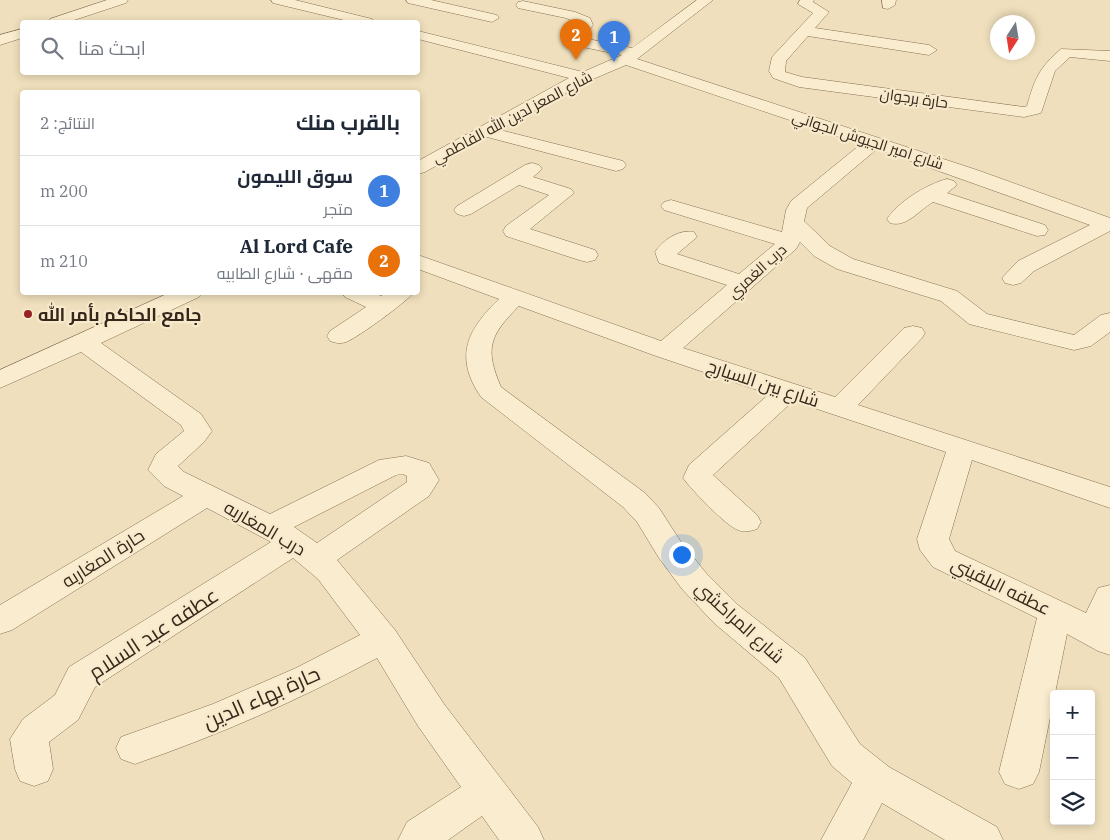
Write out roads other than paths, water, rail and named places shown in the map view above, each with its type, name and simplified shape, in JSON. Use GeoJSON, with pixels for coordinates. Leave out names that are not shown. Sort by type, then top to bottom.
{"type":"FeatureCollection","features":[{"type":"Feature","properties":{"kind":"street"},"geometry":{"type":"LineString","coordinates":[[61,20],[121,0]]}},
{"type":"Feature","properties":{"kind":"street"},"geometry":{"type":"LineString","coordinates":[[278,0],[359,20]]}},
{"type":"Feature","properties":{"kind":"street"},"geometry":{"type":"LineString","coordinates":[[413,0],[440,2],[466,12],[489,11]]}},
{"type":"Feature","properties":{"kind":"street","name":"شارع المعز لدين الله الفاطمي"},"geometry":{"type":"LineString","coordinates":[[420,167],[583,77],[630,56],[706,0]]}},
{"type":"Feature","properties":{"kind":"street","name":"حارة برجوان"},"geometry":{"type":"LineString","coordinates":[[807,0],[805,4],[822,12],[778,60],[777,71],[786,79],[1014,112],[1035,109],[1042,80],[1048,69],[1068,51],[1110,56]]}},
{"type":"Feature","properties":{"kind":"street","name":"شارع امير الجيوش الجواني"},"geometry":{"type":"LineString","coordinates":[[523,5],[570,15],[585,21],[586,25],[573,41],[630,56],[970,174],[1109,225]]}},
{"type":"Feature","properties":{"kind":"street"},"geometry":{"type":"LineString","coordinates":[[805,31],[929,50]]}},
{"type":"Feature","properties":{"kind":"street"},"geometry":{"type":"LineString","coordinates":[[0,40],[20,34]]}},
{"type":"Feature","properties":{"kind":"street"},"geometry":{"type":"LineString","coordinates":[[420,36],[583,77]]}},
{"type":"Feature","properties":{"kind":"street"},"geometry":{"type":"LineString","coordinates":[[483,131],[616,165]]}},
{"type":"Feature","properties":{"kind":"street","name":"درب الغمري"},"geometry":{"type":"LineString","coordinates":[[665,351],[743,283],[792,232],[794,213],[798,205],[875,142]]}},
{"type":"Feature","properties":{"kind":"street"},"geometry":{"type":"LineString","coordinates":[[464,210],[561,151]]}},
{"type":"Feature","properties":{"kind":"street"},"geometry":{"type":"LineString","coordinates":[[897,219],[930,194],[970,174]]}},
{"type":"Feature","properties":{"kind":"street"},"geometry":{"type":"LineString","coordinates":[[517,178],[564,193],[514,231],[586,255]]}},
{"type":"Feature","properties":{"kind":"street"},"geometry":{"type":"LineString","coordinates":[[930,194],[1037,230]]}},
{"type":"Feature","properties":{"kind":"street"},"geometry":{"type":"LineString","coordinates":[[672,206],[792,232],[832,258],[860,269],[948,296],[956,301],[964,311],[978,319],[1074,343],[1082,341],[1110,320]]}},
{"type":"Feature","properties":{"kind":"street"},"geometry":{"type":"LineString","coordinates":[[1014,278],[1026,266],[1109,225]]}},
{"type":"Feature","properties":{"kind":"street"},"geometry":{"type":"LineString","coordinates":[[686,237],[666,252],[667,258],[743,283]]}},
{"type":"Feature","properties":{"kind":"street","name":"شارع بين السيارج"},"geometry":{"type":"LineString","coordinates":[[424,271],[514,298],[665,351],[962,447],[1110,498]]}},
{"type":"Feature","properties":{"kind":"street"},"geometry":{"type":"LineString","coordinates":[[0,380],[185,295]]}},
{"type":"Feature","properties":{"kind":"street"},"geometry":{"type":"LineString","coordinates":[[370,295],[393,299]]}},
{"type":"Feature","properties":{"kind":"street","name":"شارع المراكشي"},"geometry":{"type":"LineString","coordinates":[[514,298],[490,321],[478,340],[480,369],[490,391],[634,500],[648,515],[670,550],[694,581],[726,614],[764,643],[792,668],[846,755],[875,779],[982,840]]}},
{"type":"Feature","properties":{"kind":"street"},"geometry":{"type":"LineString","coordinates":[[339,336],[393,299]]}},
{"type":"Feature","properties":{"kind":"street"},"geometry":{"type":"LineString","coordinates":[[840,408],[913,332]]}},
{"type":"Feature","properties":{"kind":"street","name":"درب المغاربه"},"geometry":{"type":"LineString","coordinates":[[83,342],[191,420],[198,431],[195,437],[165,462],[163,470],[174,479],[294,543],[329,571],[383,639],[431,715],[523,840]]}},
{"type":"Feature","properties":{"kind":"street"},"geometry":{"type":"LineString","coordinates":[[746,522],[702,483],[698,478],[698,472],[788,391]]}},
{"type":"Feature","properties":{"kind":"street","name":"عطفه البلقيني"},"geometry":{"type":"LineString","coordinates":[[962,447],[933,539],[936,550],[944,558],[1102,637]]}},
{"type":"Feature","properties":{"kind":"street","name":"حارة المغاربه"},"geometry":{"type":"LineString","coordinates":[[0,621],[206,495]]}},
{"type":"Feature","properties":{"kind":"street","name":"عطفه عبد السلام"},"geometry":{"type":"LineString","coordinates":[[34,769],[29,739],[34,731],[69,704],[74,688],[82,677],[294,543]]}},
{"type":"Feature","properties":{"kind":"street"},"geometry":{"type":"LineString","coordinates":[[1102,637],[1110,597]]}},
{"type":"Feature","properties":{"kind":"street"},"geometry":{"type":"LineString","coordinates":[[1019,772],[1055,612]]}},
{"type":"Feature","properties":{"kind":"street","name":"حارة بهاء الدين"},"geometry":{"type":"LineString","coordinates":[[135,748],[234,711],[309,678],[383,639]]}},
{"type":"Feature","properties":{"kind":"street"},"geometry":{"type":"LineString","coordinates":[[842,840],[875,779]]}},
{"type":"Feature","properties":{"kind":"street"},"geometry":{"type":"LineString","coordinates":[[419,840],[422,835],[487,791]]}},
{"type":"Feature","properties":{"kind":"place","name":"Al Lord Cafe"},"geometry":{"type":"Point","coordinates":[576,60]}},
{"type":"Feature","properties":{"kind":"place","name":"سوق الليمون"},"geometry":{"type":"Point","coordinates":[614,62]}},
{"type":"Feature","properties":{"kind":"place","name":"جامع الحاكم بأمر الله"},"geometry":{"type":"Point","coordinates":[28,314]}}]}
